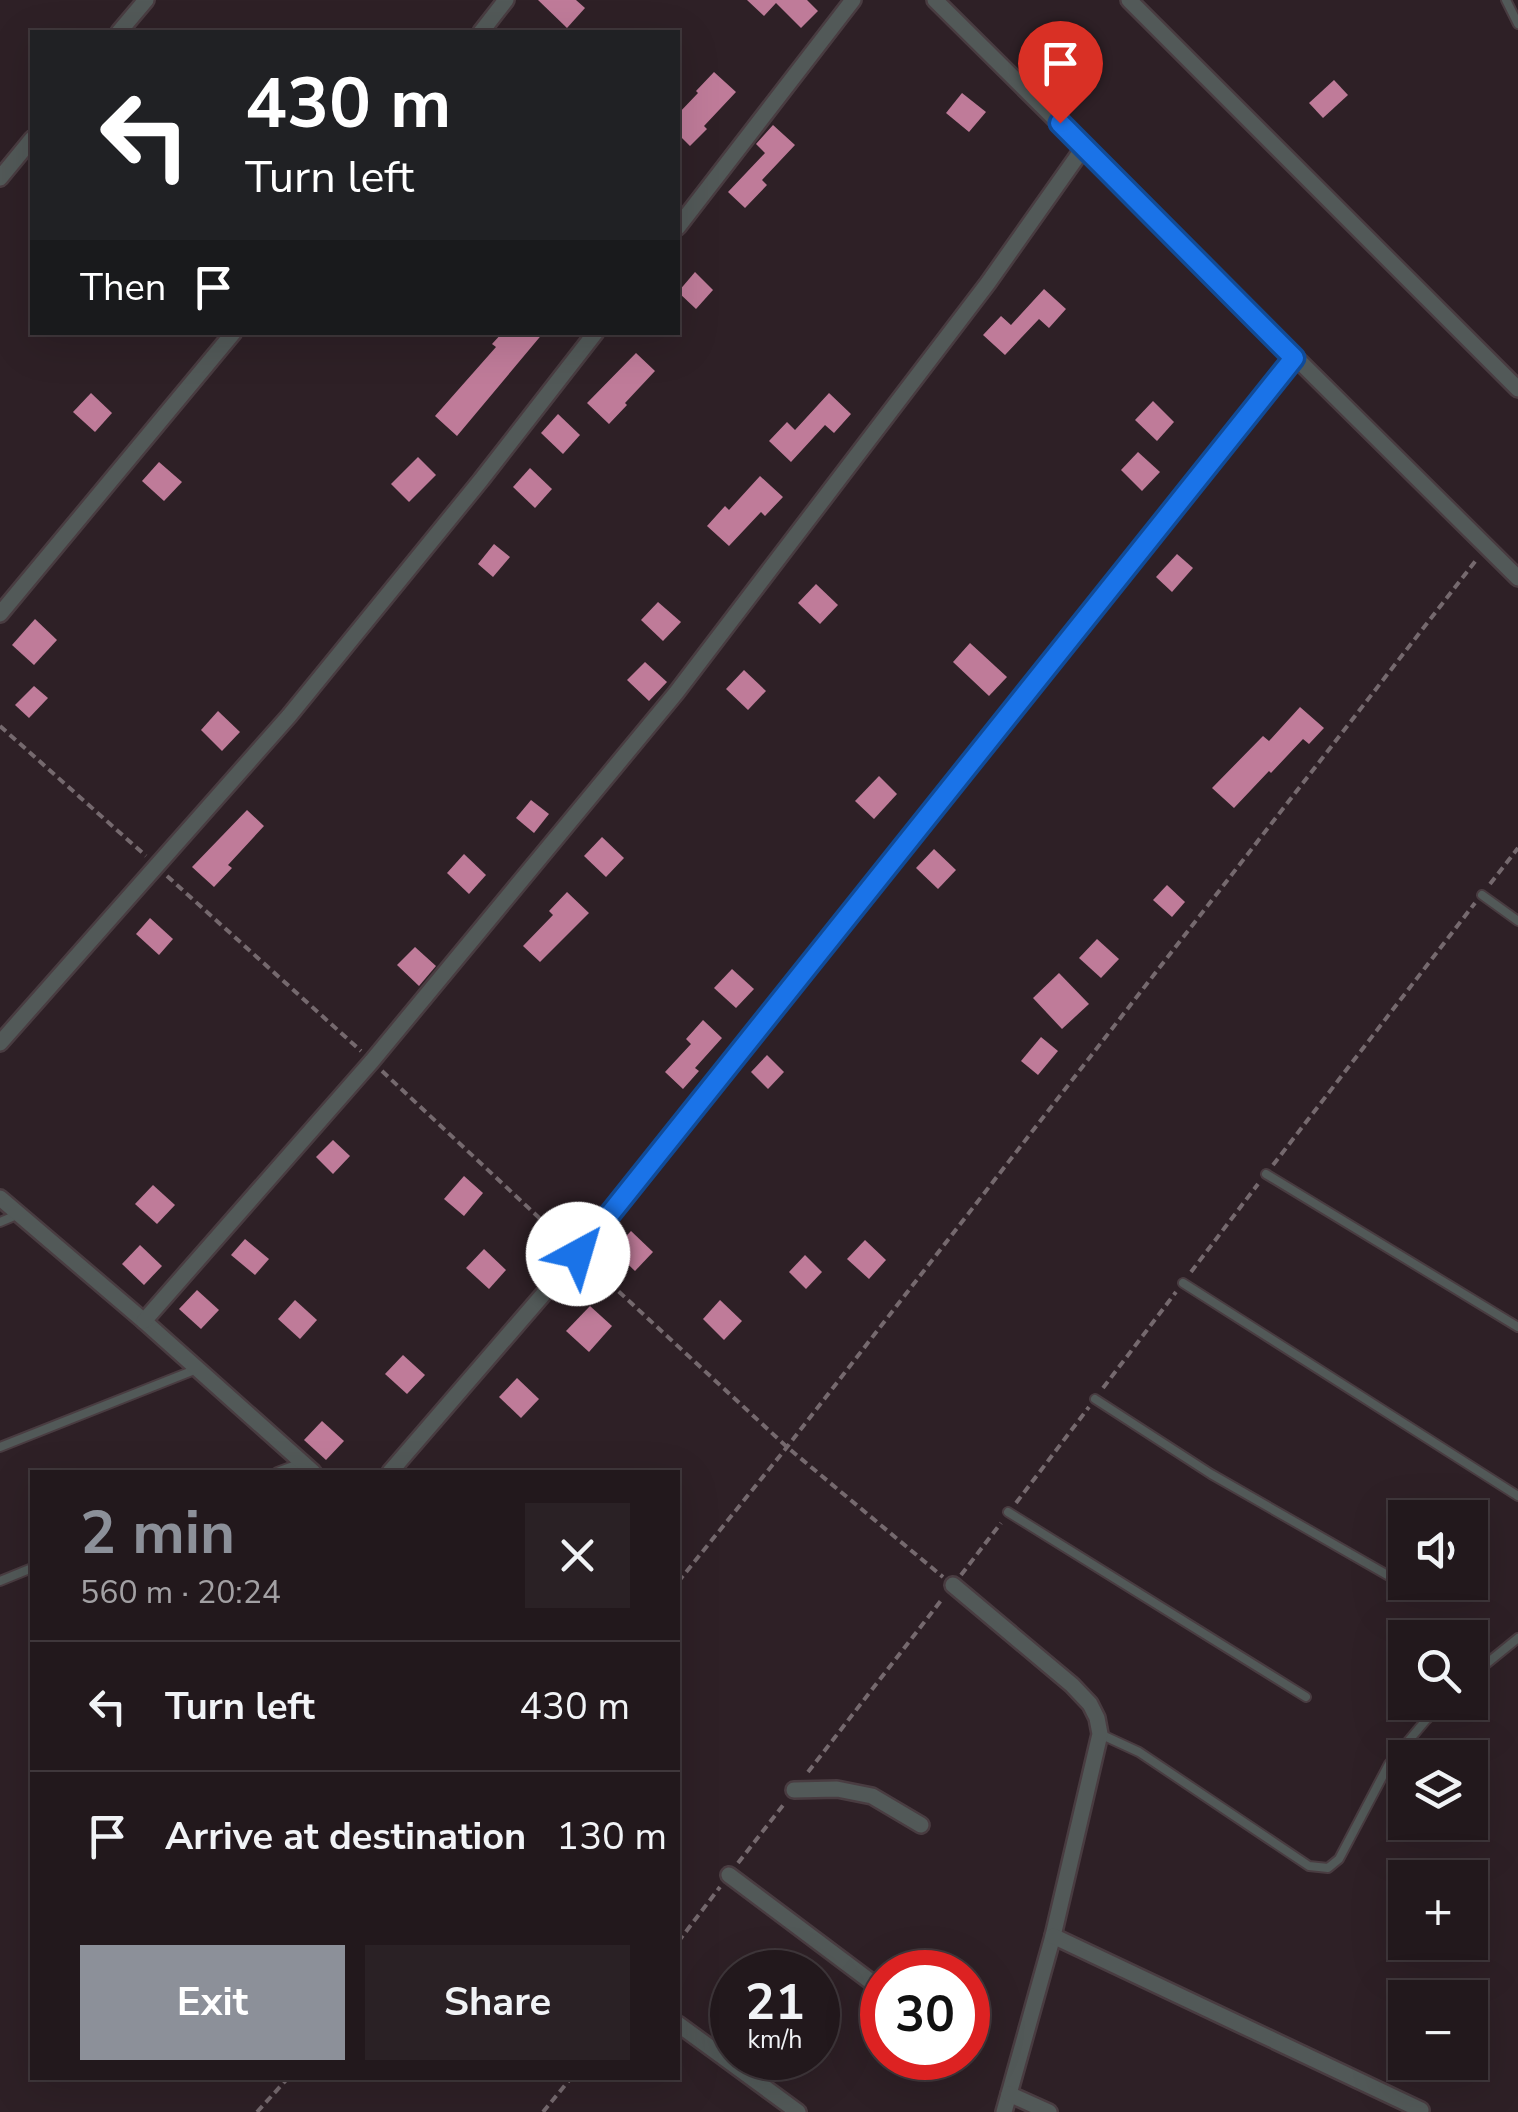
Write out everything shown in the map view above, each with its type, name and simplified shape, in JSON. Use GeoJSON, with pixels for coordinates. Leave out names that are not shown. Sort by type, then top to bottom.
{"type":"FeatureCollection","features":[{"type":"Feature","properties":{"kind":"street"},"geometry":{"type":"LineString","coordinates":[[121,30],[146,0]]}},
{"type":"Feature","properties":{"kind":"street"},"geometry":{"type":"LineString","coordinates":[[483,30],[506,0]]}},
{"type":"Feature","properties":{"kind":"street"},"geometry":{"type":"LineString","coordinates":[[680,224],[853,0]]}},
{"type":"Feature","properties":{"kind":"street"},"geometry":{"type":"LineString","coordinates":[[935,0],[1518,578]]}},
{"type":"Feature","properties":{"kind":"street"},"geometry":{"type":"LineString","coordinates":[[1129,0],[1518,389]]}},
{"type":"Feature","properties":{"kind":"street"},"geometry":{"type":"LineString","coordinates":[[0,178],[30,140]]}},
{"type":"Feature","properties":{"kind":"street"},"geometry":{"type":"LineString","coordinates":[[144,1321],[372,1061],[676,693],[988,283],[1084,148]]}},
{"type":"Feature","properties":{"kind":"street"},"geometry":{"type":"LineString","coordinates":[[0,614],[232,335]]}},
{"type":"Feature","properties":{"kind":"street"},"geometry":{"type":"LineString","coordinates":[[0,1043],[313,687],[594,335]]}},
{"type":"Feature","properties":{"kind":"street"},"geometry":{"type":"LineString","coordinates":[[392,1470],[578,1254],[1294,358]]}},
{"type":"Feature","properties":{"kind":"street"},"geometry":{"type":"LineString","coordinates":[[0,1198],[307,1468]]}},
{"type":"Feature","properties":{"kind":"street"},"geometry":{"type":"LineString","coordinates":[[953,1585],[1072,1685],[1090,1704],[1100,1734],[1052,1936],[1004,2112]]}},
{"type":"Feature","properties":{"kind":"street"},"geometry":{"type":"LineString","coordinates":[[794,1790],[838,1789],[872,1796],[922,1825]]}},
{"type":"Feature","properties":{"kind":"street"},"geometry":{"type":"LineString","coordinates":[[729,1875],[860,1973]]}},
{"type":"Feature","properties":{"kind":"street"},"geometry":{"type":"LineString","coordinates":[[1052,1936],[1422,2110]]}},
{"type":"Feature","properties":{"kind":"street"},"geometry":{"type":"LineString","coordinates":[[680,2025],[798,2112]]}},
{"type":"Feature","properties":{"kind":"street"},"geometry":{"type":"LineString","coordinates":[[1009,2094],[1049,2112]]}},
{"type":"Feature","properties":{"kind":"lane"},"geometry":{"type":"LineString","coordinates":[[1506,0],[1518,24]]}},
{"type":"Feature","properties":{"kind":"lane"},"geometry":{"type":"LineString","coordinates":[[1482,895],[1518,921]]}},
{"type":"Feature","properties":{"kind":"lane"},"geometry":{"type":"LineString","coordinates":[[1266,1174],[1518,1328]]}},
{"type":"Feature","properties":{"kind":"lane"},"geometry":{"type":"LineString","coordinates":[[0,1222],[19,1214]]}},
{"type":"Feature","properties":{"kind":"lane"},"geometry":{"type":"LineString","coordinates":[[1184,1283],[1518,1496]]}},
{"type":"Feature","properties":{"kind":"lane"},"geometry":{"type":"LineString","coordinates":[[0,1447],[198,1369]]}},
{"type":"Feature","properties":{"kind":"lane"},"geometry":{"type":"LineString","coordinates":[[1095,1399],[1211,1474],[1388,1575]]}},
{"type":"Feature","properties":{"kind":"lane"},"geometry":{"type":"LineString","coordinates":[[1008,1512],[1306,1697]]}},
{"type":"Feature","properties":{"kind":"lane"},"geometry":{"type":"LineString","coordinates":[[0,1581],[30,1569]]}},
{"type":"Feature","properties":{"kind":"lane"},"geometry":{"type":"LineString","coordinates":[[1488,1662],[1518,1638]]}},
{"type":"Feature","properties":{"kind":"lane"},"geometry":{"type":"LineString","coordinates":[[1100,1734],[1139,1752],[1310,1866],[1328,1868],[1339,1859],[1390,1764],[1426,1720]]}},
{"type":"Feature","properties":{"kind":"path"},"geometry":{"type":"LineString","coordinates":[[680,1580],[1486,547]]}},
{"type":"Feature","properties":{"kind":"path"},"geometry":{"type":"LineString","coordinates":[[0,726],[372,1061],[787,1446],[953,1585]]}},
{"type":"Feature","properties":{"kind":"path"},"geometry":{"type":"LineString","coordinates":[[680,1939],[1518,848]]}},
{"type":"Feature","properties":{"kind":"path"},"geometry":{"type":"LineString","coordinates":[[257,2112],[286,2080]]}},
{"type":"Feature","properties":{"kind":"path"},"geometry":{"type":"LineString","coordinates":[[543,2112],[569,2080]]}},
{"type":"Feature","properties":{"kind":"building"},"geometry":{"type":"Polygon","coordinates":[[[538,0],[576,0],[585,8],[567,28],[538,0]]]}},
{"type":"Feature","properties":{"kind":"building"},"geometry":{"type":"Polygon","coordinates":[[[747,0],[807,0],[818,11],[801,28],[776,3],[764,16],[747,0]]]}},
{"type":"Feature","properties":{"kind":"building"},"geometry":{"type":"Polygon","coordinates":[[[714,72],[736,92],[690,146],[680,136],[680,112],[714,72]]]}},
{"type":"Feature","properties":{"kind":"building"},"geometry":{"type":"Polygon","coordinates":[[[1334,80],[1348,95],[1323,118],[1309,103],[1334,80]]]}},
{"type":"Feature","properties":{"kind":"building"},"geometry":{"type":"Polygon","coordinates":[[[962,93],[986,112],[969,132],[946,113],[962,93]]]}},
{"type":"Feature","properties":{"kind":"building"},"geometry":{"type":"Polygon","coordinates":[[[773,125],[795,145],[762,180],[767,185],[745,208],[728,192],[765,153],[756,144],[773,125]]]}},
{"type":"Feature","properties":{"kind":"building"},"geometry":{"type":"Polygon","coordinates":[[[695,272],[713,290],[696,309],[680,290],[695,272]]]}},
{"type":"Feature","properties":{"kind":"building"},"geometry":{"type":"Polygon","coordinates":[[[1044,289],[1066,309],[1049,328],[1039,319],[1005,355],[983,335],[1001,316],[1011,325],[1044,289]]]}},
{"type":"Feature","properties":{"kind":"building"},"geometry":{"type":"Polygon","coordinates":[[[500,335],[541,335],[457,436],[435,416],[496,347],[492,344],[500,335]]]}},
{"type":"Feature","properties":{"kind":"building"},"geometry":{"type":"Polygon","coordinates":[[[636,353],[655,371],[609,424],[587,403],[636,353]]]}},
{"type":"Feature","properties":{"kind":"building"},"geometry":{"type":"Polygon","coordinates":[[[91,393],[112,413],[95,432],[73,412],[91,393]]]}},
{"type":"Feature","properties":{"kind":"building"},"geometry":{"type":"Polygon","coordinates":[[[829,393],[851,414],[834,433],[825,425],[791,462],[769,441],[787,422],[795,430],[829,393]]]}},
{"type":"Feature","properties":{"kind":"building"},"geometry":{"type":"Polygon","coordinates":[[[1153,401],[1174,422],[1157,441],[1135,420],[1153,401]]]}},
{"type":"Feature","properties":{"kind":"building"},"geometry":{"type":"Polygon","coordinates":[[[558,414],[580,435],[563,454],[541,433],[558,414]]]}},
{"type":"Feature","properties":{"kind":"building"},"geometry":{"type":"Polygon","coordinates":[[[1138,452],[1160,472],[1142,491],[1121,470],[1138,452]]]}},
{"type":"Feature","properties":{"kind":"building"},"geometry":{"type":"Polygon","coordinates":[[[418,457],[436,475],[409,502],[391,484],[418,457]]]}},
{"type":"Feature","properties":{"kind":"building"},"geometry":{"type":"Polygon","coordinates":[[[159,462],[182,482],[164,501],[142,481],[159,462]]]}},
{"type":"Feature","properties":{"kind":"building"},"geometry":{"type":"Polygon","coordinates":[[[530,468],[552,489],[535,508],[513,487],[530,468]]]}},
{"type":"Feature","properties":{"kind":"building"},"geometry":{"type":"Polygon","coordinates":[[[760,476],[783,497],[765,516],[761,512],[729,546],[707,526],[725,506],[729,510],[760,476]]]}},
{"type":"Feature","properties":{"kind":"building"},"geometry":{"type":"Polygon","coordinates":[[[494,544],[510,557],[493,577],[478,564],[494,544]]]}},
{"type":"Feature","properties":{"kind":"building"},"geometry":{"type":"Polygon","coordinates":[[[1177,554],[1193,568],[1172,592],[1156,577],[1177,554]]]}},
{"type":"Feature","properties":{"kind":"building"},"geometry":{"type":"Polygon","coordinates":[[[816,584],[838,605],[820,624],[798,603],[816,584]]]}},
{"type":"Feature","properties":{"kind":"building"},"geometry":{"type":"Polygon","coordinates":[[[658,602],[681,622],[663,641],[641,620],[658,602]]]}},
{"type":"Feature","properties":{"kind":"building"},"geometry":{"type":"Polygon","coordinates":[[[35,619],[57,640],[34,665],[12,645],[35,619]]]}},
{"type":"Feature","properties":{"kind":"building"},"geometry":{"type":"Polygon","coordinates":[[[970,643],[1007,677],[989,696],[953,662],[970,643]]]}},
{"type":"Feature","properties":{"kind":"building"},"geometry":{"type":"Polygon","coordinates":[[[645,662],[667,682],[649,701],[627,680],[645,662]]]}},
{"type":"Feature","properties":{"kind":"building"},"geometry":{"type":"Polygon","coordinates":[[[744,670],[766,691],[748,710],[726,689],[744,670]]]}},
{"type":"Feature","properties":{"kind":"building"},"geometry":{"type":"Polygon","coordinates":[[[34,686],[48,698],[29,718],[15,705],[34,686]]]}},
{"type":"Feature","properties":{"kind":"building"},"geometry":{"type":"Polygon","coordinates":[[[1300,707],[1324,728],[1309,744],[1303,739],[1234,808],[1212,788],[1263,736],[1269,741],[1300,707]]]}},
{"type":"Feature","properties":{"kind":"building"},"geometry":{"type":"Polygon","coordinates":[[[218,711],[240,732],[222,751],[201,730],[218,711]]]}},
{"type":"Feature","properties":{"kind":"building"},"geometry":{"type":"Polygon","coordinates":[[[879,776],[897,794],[874,819],[855,801],[879,776]]]}},
{"type":"Feature","properties":{"kind":"building"},"geometry":{"type":"Polygon","coordinates":[[[531,800],[549,814],[534,833],[516,818],[531,800]]]}},
{"type":"Feature","properties":{"kind":"building"},"geometry":{"type":"Polygon","coordinates":[[[247,810],[264,826],[228,865],[232,868],[214,887],[192,867],[247,810]]]}},
{"type":"Feature","properties":{"kind":"building"},"geometry":{"type":"Polygon","coordinates":[[[602,837],[624,858],[606,877],[584,856],[602,837]]]}},
{"type":"Feature","properties":{"kind":"building"},"geometry":{"type":"Polygon","coordinates":[[[934,849],[956,870],[938,889],[916,868],[934,849]]]}},
{"type":"Feature","properties":{"kind":"building"},"geometry":{"type":"Polygon","coordinates":[[[464,854],[486,875],[469,894],[447,873],[464,854]]]}},
{"type":"Feature","properties":{"kind":"building"},"geometry":{"type":"Polygon","coordinates":[[[1167,885],[1185,902],[1172,917],[1153,900],[1167,885]]]}},
{"type":"Feature","properties":{"kind":"building"},"geometry":{"type":"Polygon","coordinates":[[[567,892],[589,913],[540,962],[523,946],[553,915],[549,911],[567,892]]]}},
{"type":"Feature","properties":{"kind":"building"},"geometry":{"type":"Polygon","coordinates":[[[150,918],[173,939],[159,955],[136,934],[150,918]]]}},
{"type":"Feature","properties":{"kind":"building"},"geometry":{"type":"Polygon","coordinates":[[[1097,939],[1119,959],[1101,978],[1079,958],[1097,939]]]}},
{"type":"Feature","properties":{"kind":"building"},"geometry":{"type":"Polygon","coordinates":[[[415,947],[436,966],[419,986],[397,965],[415,947]]]}},
{"type":"Feature","properties":{"kind":"building"},"geometry":{"type":"Polygon","coordinates":[[[732,969],[754,989],[736,1008],[714,988],[732,969]]]}},
{"type":"Feature","properties":{"kind":"building"},"geometry":{"type":"Polygon","coordinates":[[[1059,973],[1089,1004],[1062,1029],[1033,998],[1059,973]]]}},
{"type":"Feature","properties":{"kind":"building"},"geometry":{"type":"Polygon","coordinates":[[[703,1020],[722,1038],[695,1068],[699,1071],[683,1089],[665,1072],[691,1044],[686,1039],[703,1020]]]}},
{"type":"Feature","properties":{"kind":"building"},"geometry":{"type":"Polygon","coordinates":[[[1041,1037],[1058,1051],[1038,1075],[1021,1061],[1041,1037]]]}},
{"type":"Feature","properties":{"kind":"building"},"geometry":{"type":"Polygon","coordinates":[[[767,1055],[784,1072],[768,1089],[751,1072],[767,1055]]]}},
{"type":"Feature","properties":{"kind":"building"},"geometry":{"type":"Polygon","coordinates":[[[333,1140],[350,1156],[333,1174],[316,1157],[333,1140]]]}},
{"type":"Feature","properties":{"kind":"building"},"geometry":{"type":"Polygon","coordinates":[[[464,1176],[483,1193],[464,1216],[444,1199],[464,1176]]]}},
{"type":"Feature","properties":{"kind":"building"},"geometry":{"type":"Polygon","coordinates":[[[153,1185],[175,1205],[157,1224],[135,1204],[153,1185]]]}},
{"type":"Feature","properties":{"kind":"building"},"geometry":{"type":"Polygon","coordinates":[[[631,1231],[653,1252],[635,1271],[613,1250],[631,1231]]]}},
{"type":"Feature","properties":{"kind":"building"},"geometry":{"type":"Polygon","coordinates":[[[245,1239],[269,1259],[255,1275],[231,1255],[245,1239]]]}},
{"type":"Feature","properties":{"kind":"building"},"geometry":{"type":"Polygon","coordinates":[[[865,1240],[886,1260],[869,1279],[847,1259],[865,1240]]]}},
{"type":"Feature","properties":{"kind":"building"},"geometry":{"type":"Polygon","coordinates":[[[140,1245],[162,1266],[144,1285],[122,1264],[140,1245]]]}},
{"type":"Feature","properties":{"kind":"building"},"geometry":{"type":"Polygon","coordinates":[[[484,1249],[506,1270],[489,1289],[466,1268],[484,1249]]]}},
{"type":"Feature","properties":{"kind":"building"},"geometry":{"type":"Polygon","coordinates":[[[805,1255],[822,1272],[806,1289],[789,1272],[805,1255]]]}},
{"type":"Feature","properties":{"kind":"building"},"geometry":{"type":"Polygon","coordinates":[[[197,1290],[219,1310],[201,1329],[179,1309],[197,1290]]]}},
{"type":"Feature","properties":{"kind":"building"},"geometry":{"type":"Polygon","coordinates":[[[295,1300],[317,1320],[300,1339],[278,1319],[295,1300]]]}},
{"type":"Feature","properties":{"kind":"building"},"geometry":{"type":"Polygon","coordinates":[[[720,1300],[742,1321],[724,1340],[703,1319],[720,1300]]]}},
{"type":"Feature","properties":{"kind":"building"},"geometry":{"type":"Polygon","coordinates":[[[590,1306],[612,1326],[589,1352],[566,1331],[590,1306]]]}},
{"type":"Feature","properties":{"kind":"building"},"geometry":{"type":"Polygon","coordinates":[[[403,1355],[425,1375],[407,1394],[385,1374],[403,1355]]]}},
{"type":"Feature","properties":{"kind":"building"},"geometry":{"type":"Polygon","coordinates":[[[517,1378],[539,1399],[521,1418],[499,1397],[517,1378]]]}},
{"type":"Feature","properties":{"kind":"building"},"geometry":{"type":"Polygon","coordinates":[[[322,1421],[344,1441],[326,1460],[304,1440],[322,1421]]]}},
{"type":"Feature","properties":{"kind":"route"},"geometry":{"type":"LineString","coordinates":[[578,1254],[1294,358],[1060,123]]}}]}
